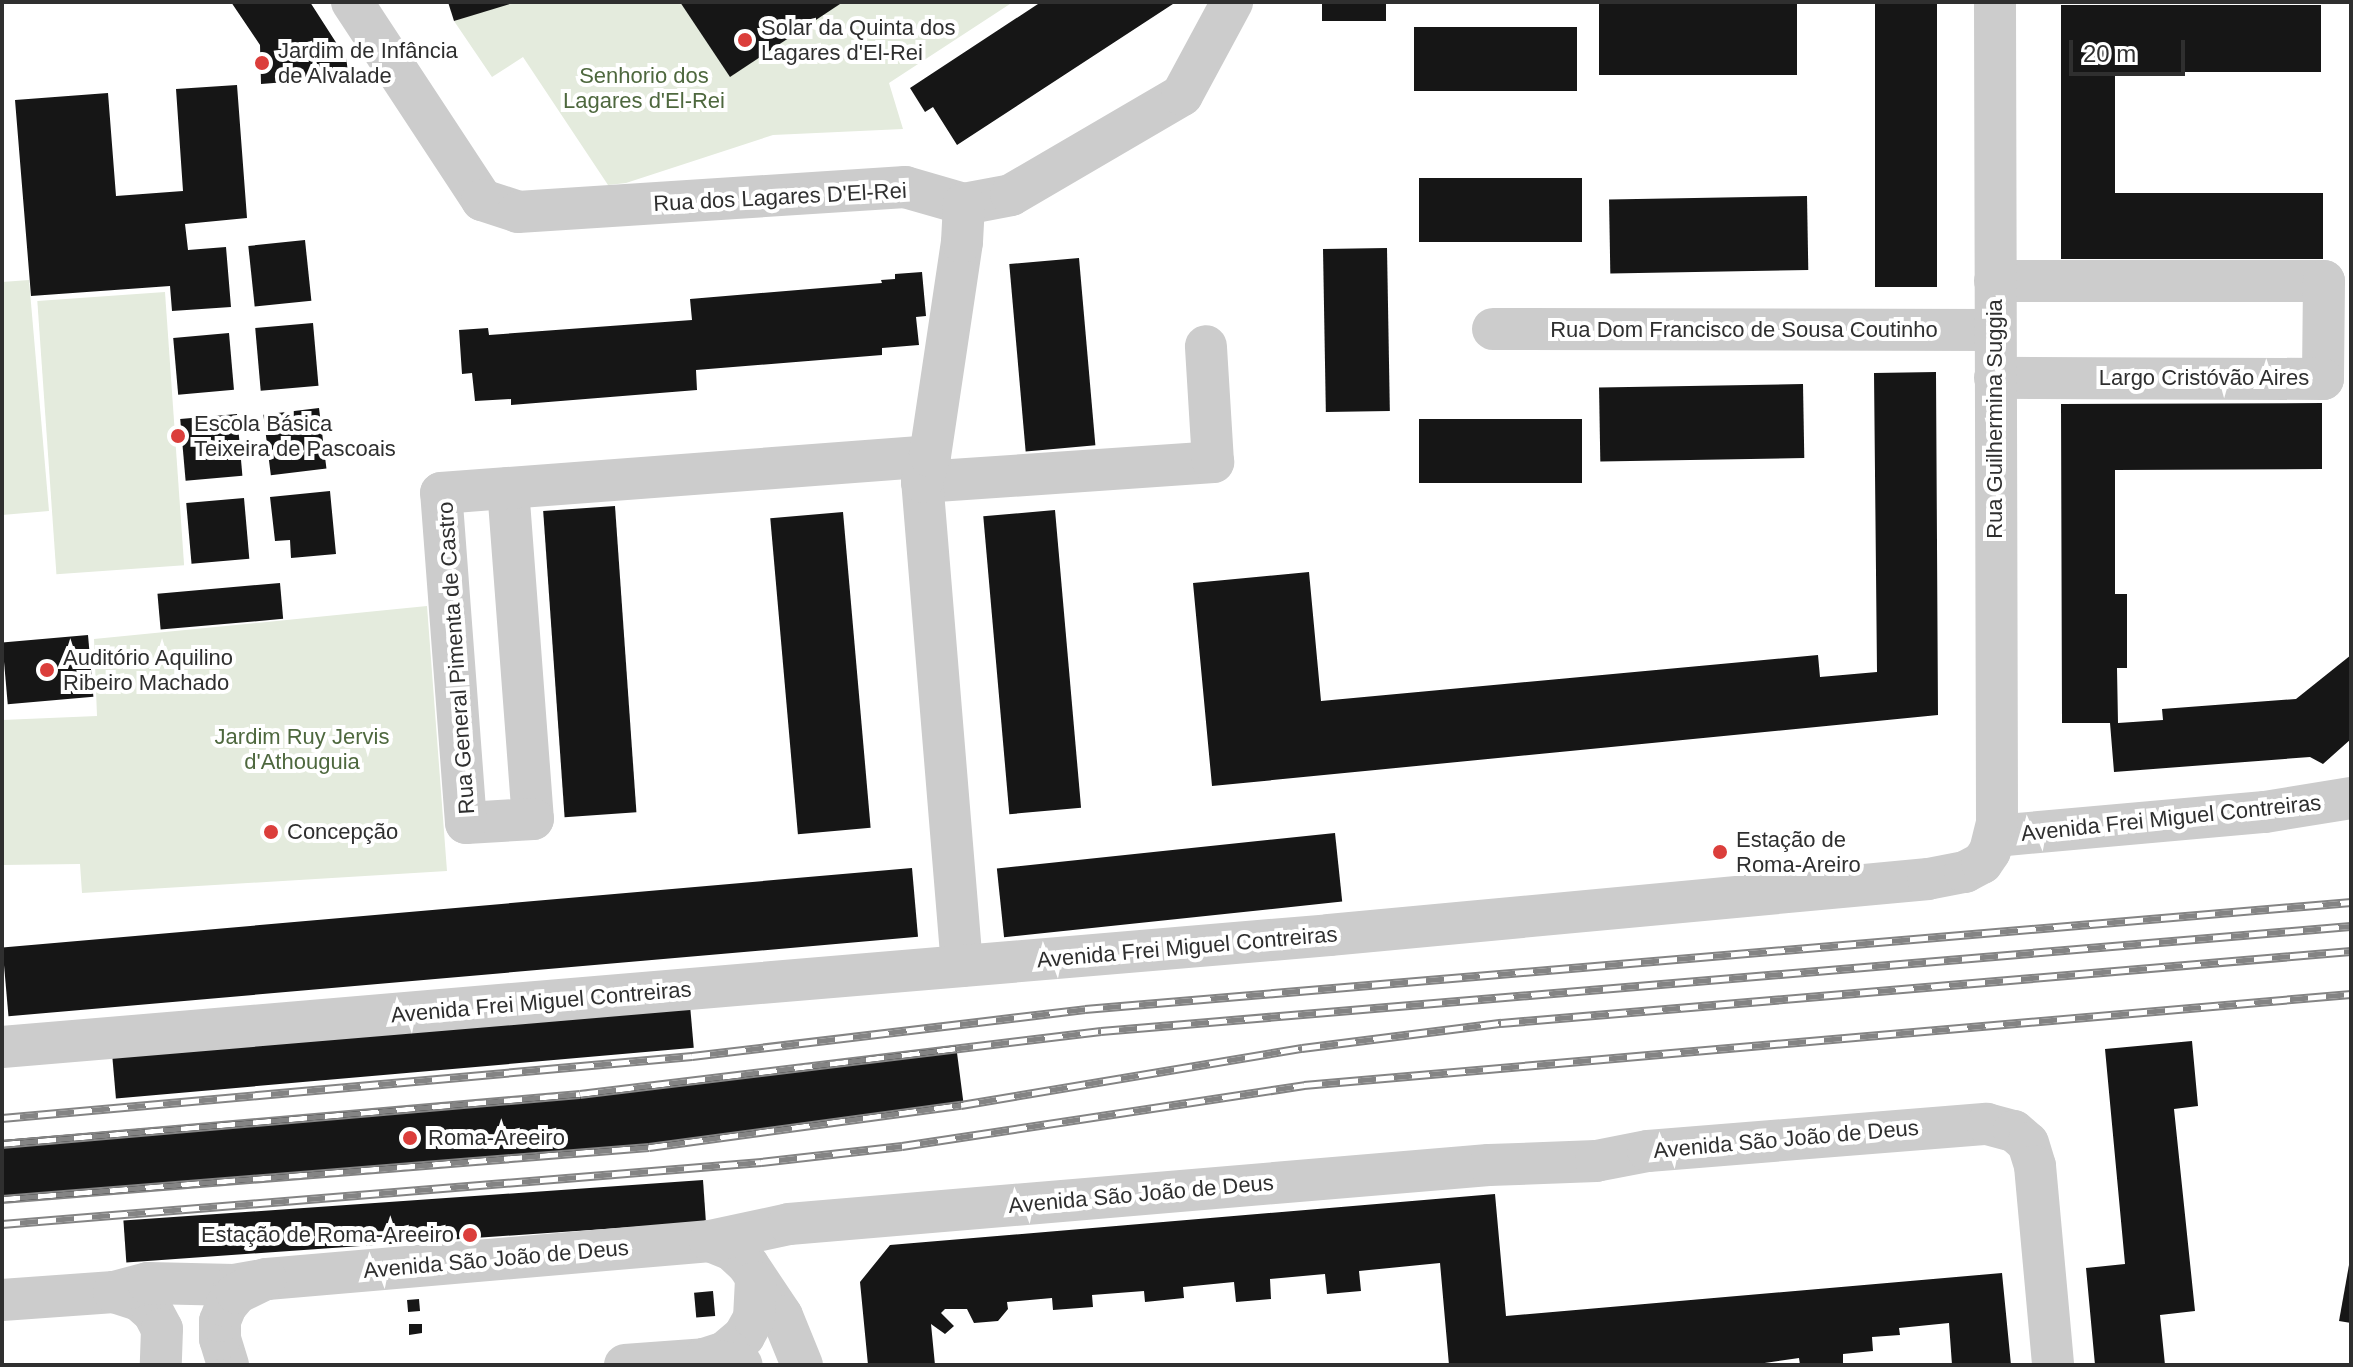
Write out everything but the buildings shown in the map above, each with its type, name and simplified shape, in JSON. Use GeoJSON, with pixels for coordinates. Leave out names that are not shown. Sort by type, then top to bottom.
{"type":"FeatureCollection","features":[{"type":"Feature","properties":{"kind":"street","name":"Rua dos Lagares D'El-Rei"},"geometry":{"type":"LineString","coordinates":[[352,2],[482,200],[518,212],[905,187],[964,204],[1011,195],[1182,95],[1232,2]]}},
{"type":"Feature","properties":{"kind":"street","name":"Rua Guilhermina Suggia"},"geometry":{"type":"LineString","coordinates":[[1995,2],[1995,836]]}},
{"type":"Feature","properties":{"kind":"street"},"geometry":{"type":"LineString","coordinates":[[962,966],[926,469],[962,242],[964,204]]}},
{"type":"Feature","properties":{"kind":"street","name":"Largo Cristóvão Aires"},"geometry":{"type":"LineString","coordinates":[[1995,281],[2324,281],[2323,379],[1995,378]]}},
{"type":"Feature","properties":{"kind":"street","name":"Rua Dom Francisco de Sousa Coutinho"},"geometry":{"type":"LineString","coordinates":[[1493,329],[1995,330]]}},
{"type":"Feature","properties":{"kind":"street","name":"Rua General Pimenta de Castro"},"geometry":{"type":"LineString","coordinates":[[508,488],[533,819],[466,823],[441,493],[508,488],[926,469],[1213,462],[1206,346]]}},
{"type":"Feature","properties":{"kind":"street","name":"Avenida Frei Miguel Contreiras"},"geometry":{"type":"LineString","coordinates":[[2,1047],[1421,927],[1947,877],[1982,863],[1995,836],[2265,812],[2351,798]]}},
{"type":"Feature","properties":{"kind":"street","name":"Avenida São João de Deus"},"geometry":{"type":"LineString","coordinates":[[2,1300],[114,1292],[148,1283],[234,1285],[267,1279],[710,1241],[789,1224],[1489,1165],[1596,1161],[1648,1151],[1987,1124],[2014,1131],[2028,1143],[2035,1166],[2053,1365]]}},
{"type":"Feature","properties":{"kind":"street"},"geometry":{"type":"LineString","coordinates":[[710,1241],[732,1250],[748,1265],[756,1282],[782,1316],[802,1365]]}},
{"type":"Feature","properties":{"kind":"street","name":"Avenida São João de Deus"},"geometry":{"type":"LineString","coordinates":[[228,1365],[220,1339],[220,1321],[226,1306],[237,1293],[267,1279]]}},
{"type":"Feature","properties":{"kind":"street"},"geometry":{"type":"LineString","coordinates":[[625,1365],[723,1362],[725,1352],[744,1336],[754,1318],[756,1282]]}},
{"type":"Feature","properties":{"kind":"street","name":"Avenida São João de Deus"},"geometry":{"type":"LineString","coordinates":[[114,1292],[139,1300],[153,1312],[162,1329],[161,1365]]}},
{"type":"Feature","properties":{"kind":"green space","name":"Senhorio dos Lagares d'El-Rei"},"geometry":{"type":"Polygon","coordinates":[[[510,2],[1013,2],[889,83],[903,129],[773,135],[626,183],[608,185],[523,57],[492,77],[454,21],[510,2]]]}},
{"type":"Feature","properties":{"kind":"green space"},"geometry":{"type":"Polygon","coordinates":[[[29,280],[49,511],[2,515],[2,282],[29,280]]]}},
{"type":"Feature","properties":{"kind":"green space"},"geometry":{"type":"Polygon","coordinates":[[[165,292],[184,565],[56,574],[37,301],[165,292]]]}},
{"type":"Feature","properties":{"kind":"green space","name":"Jardim Ruy Jervis d'Athouguia"},"geometry":{"type":"Polygon","coordinates":[[[427,606],[447,871],[82,893],[80,864],[2,865],[2,720],[97,716],[94,639],[427,606]]]}},
{"type":"Feature","properties":{"kind":"railway"},"geometry":{"type":"LineString","coordinates":[[2,1118],[692,1056],[1085,1009],[2351,902]]}},
{"type":"Feature","properties":{"kind":"railway"},"geometry":{"type":"LineString","coordinates":[[2,1144],[580,1094],[1101,1031],[2351,926]]}},
{"type":"Feature","properties":{"kind":"railway"},"geometry":{"type":"LineString","coordinates":[[2,1199],[649,1147],[961,1105],[1302,1048],[1501,1023],[2351,951]]}},
{"type":"Feature","properties":{"kind":"railway"},"geometry":{"type":"LineString","coordinates":[[2,1224],[761,1162],[902,1146],[1304,1085],[2351,994]]}},
{"type":"Feature","properties":{"kind":"place","name":"Solar da Quinta dos Lagares d'El-Rei"},"geometry":{"type":"Point","coordinates":[745,40]}},
{"type":"Feature","properties":{"kind":"place","name":"Jardim de Infância de Alvalade"},"geometry":{"type":"Point","coordinates":[262,63]}},
{"type":"Feature","properties":{"kind":"place","name":"Escola Básica Teixeira de Pascoais"},"geometry":{"type":"Point","coordinates":[178,436]}},
{"type":"Feature","properties":{"kind":"place","name":"Auditório Aquilino Ribeiro Machado"},"geometry":{"type":"Point","coordinates":[47,670]}},
{"type":"Feature","properties":{"kind":"place","name":"Concepção"},"geometry":{"type":"Point","coordinates":[271,832]}},
{"type":"Feature","properties":{"kind":"place","name":"Estação de Roma-Areiro"},"geometry":{"type":"Point","coordinates":[1720,852]}},
{"type":"Feature","properties":{"kind":"place","name":"Roma-Areeiro"},"geometry":{"type":"Point","coordinates":[410,1138]}},
{"type":"Feature","properties":{"kind":"place","name":"Estação de Roma-Areeiro"},"geometry":{"type":"Point","coordinates":[470,1235]}}]}
